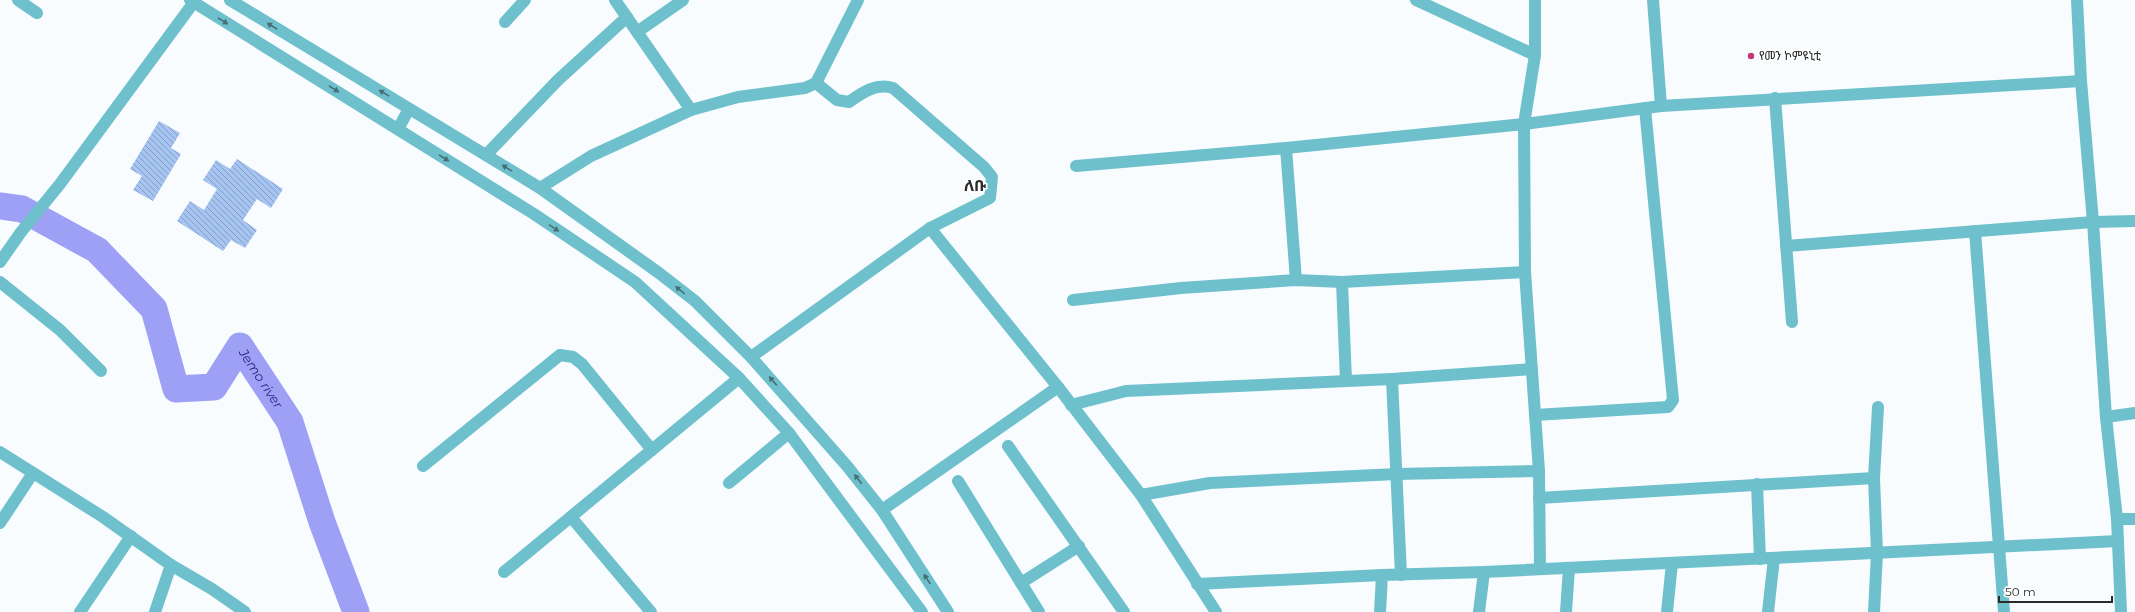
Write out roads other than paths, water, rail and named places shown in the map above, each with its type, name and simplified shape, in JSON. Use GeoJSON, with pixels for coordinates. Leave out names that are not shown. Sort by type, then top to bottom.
{"type":"FeatureCollection","features":[{"type":"Feature","properties":{"kind":"street"},"geometry":{"type":"LineString","coordinates":[[18,0],[37,13]]}},
{"type":"Feature","properties":{"kind":"street"},"geometry":{"type":"LineString","coordinates":[[230,0],[540,188],[659,273],[695,302],[751,357],[847,466],[882,510],[948,612]]}},
{"type":"Feature","properties":{"kind":"street"},"geometry":{"type":"LineString","coordinates":[[505,22],[525,0]]}},
{"type":"Feature","properties":{"kind":"street"},"geometry":{"type":"LineString","coordinates":[[615,0],[690,110]]}},
{"type":"Feature","properties":{"kind":"street"},"geometry":{"type":"LineString","coordinates":[[638,32],[683,0]]}},
{"type":"Feature","properties":{"kind":"street"},"geometry":{"type":"LineString","coordinates":[[1416,0],[1431,4],[1535,55]]}},
{"type":"Feature","properties":{"kind":"street"},"geometry":{"type":"LineString","coordinates":[[1535,0],[1535,55],[1524,124],[1525,272],[1539,471],[1540,569]]}},
{"type":"Feature","properties":{"kind":"street"},"geometry":{"type":"LineString","coordinates":[[1653,0],[1660,106]]}},
{"type":"Feature","properties":{"kind":"street"},"geometry":{"type":"LineString","coordinates":[[2077,0],[2081,81],[2093,222],[2106,417],[2117,519],[2122,612]]}},
{"type":"Feature","properties":{"kind":"street"},"geometry":{"type":"LineString","coordinates":[[0,262],[21,232],[60,184],[192,1],[534,214],[635,282],[739,378],[790,433],[922,612]]}},
{"type":"Feature","properties":{"kind":"street"},"geometry":{"type":"LineString","coordinates":[[540,188],[591,156],[690,110],[738,97],[805,88],[816,83],[855,1]]}},
{"type":"Feature","properties":{"kind":"street"},"geometry":{"type":"LineString","coordinates":[[486,155],[558,80],[627,17]]}},
{"type":"Feature","properties":{"kind":"street"},"geometry":{"type":"LineString","coordinates":[[1076,166],[1286,148],[1524,124],[1660,106],[2081,81]]}},
{"type":"Feature","properties":{"kind":"street"},"geometry":{"type":"LineString","coordinates":[[751,357],[930,228],[990,198],[992,177],[984,167],[893,88],[883,85],[864,90],[849,102],[837,100],[816,83]]}},
{"type":"Feature","properties":{"kind":"street"},"geometry":{"type":"LineString","coordinates":[[1775,98],[1792,322]]}},
{"type":"Feature","properties":{"kind":"street"},"geometry":{"type":"LineString","coordinates":[[1535,415],[1668,406],[1673,400],[1645,108]]}},
{"type":"Feature","properties":{"kind":"street"},"geometry":{"type":"LineString","coordinates":[[398,129],[409,109]]}},
{"type":"Feature","properties":{"kind":"street"},"geometry":{"type":"LineString","coordinates":[[1286,148],[1296,280]]}},
{"type":"Feature","properties":{"kind":"street"},"geometry":{"type":"LineString","coordinates":[[1786,246],[1975,230],[2093,222],[2135,221]]}},
{"type":"Feature","properties":{"kind":"street"},"geometry":{"type":"LineString","coordinates":[[930,228],[1058,387],[1141,496],[1216,612]]}},
{"type":"Feature","properties":{"kind":"street"},"geometry":{"type":"LineString","coordinates":[[1975,230],[2004,612]]}},
{"type":"Feature","properties":{"kind":"street"},"geometry":{"type":"LineString","coordinates":[[1073,300],[1180,288],[1296,280],[1342,282],[1525,272]]}},
{"type":"Feature","properties":{"kind":"street"},"geometry":{"type":"LineString","coordinates":[[0,282],[60,330],[101,371]]}},
{"type":"Feature","properties":{"kind":"street"},"geometry":{"type":"LineString","coordinates":[[1342,282],[1346,381]]}},
{"type":"Feature","properties":{"kind":"street"},"geometry":{"type":"LineString","coordinates":[[423,466],[560,355],[573,357],[582,364],[652,450]]}},
{"type":"Feature","properties":{"kind":"street"},"geometry":{"type":"LineString","coordinates":[[1071,404],[1126,392],[1392,379],[1532,369]]}},
{"type":"Feature","properties":{"kind":"street"},"geometry":{"type":"LineString","coordinates":[[504,572],[739,378]]}},
{"type":"Feature","properties":{"kind":"street"},"geometry":{"type":"LineString","coordinates":[[1392,379],[1401,575]]}},
{"type":"Feature","properties":{"kind":"street"},"geometry":{"type":"LineString","coordinates":[[882,510],[1058,387]]}},
{"type":"Feature","properties":{"kind":"street"},"geometry":{"type":"LineString","coordinates":[[1874,612],[1877,553],[1874,478],[1878,407]]}},
{"type":"Feature","properties":{"kind":"street"},"geometry":{"type":"LineString","coordinates":[[2106,417],[2135,414]]}},
{"type":"Feature","properties":{"kind":"street"},"geometry":{"type":"LineString","coordinates":[[729,483],[790,433]]}},
{"type":"Feature","properties":{"kind":"street"},"geometry":{"type":"LineString","coordinates":[[1008,446],[1124,612]]}},
{"type":"Feature","properties":{"kind":"street"},"geometry":{"type":"LineString","coordinates":[[0,452],[130,536],[171,565],[212,589],[245,612]]}},
{"type":"Feature","properties":{"kind":"street"},"geometry":{"type":"LineString","coordinates":[[1141,496],[1210,483],[1397,474],[1539,471]]}},
{"type":"Feature","properties":{"kind":"street"},"geometry":{"type":"LineString","coordinates":[[0,524],[33,473]]}},
{"type":"Feature","properties":{"kind":"street"},"geometry":{"type":"LineString","coordinates":[[1539,498],[1874,478]]}},
{"type":"Feature","properties":{"kind":"street"},"geometry":{"type":"LineString","coordinates":[[958,481],[1039,612]]}},
{"type":"Feature","properties":{"kind":"street"},"geometry":{"type":"LineString","coordinates":[[1757,484],[1760,559]]}},
{"type":"Feature","properties":{"kind":"street"},"geometry":{"type":"LineString","coordinates":[[571,516],[651,612]]}},
{"type":"Feature","properties":{"kind":"street"},"geometry":{"type":"LineString","coordinates":[[2117,519],[2135,519]]}},
{"type":"Feature","properties":{"kind":"street"},"geometry":{"type":"LineString","coordinates":[[80,612],[130,536]]}},
{"type":"Feature","properties":{"kind":"street"},"geometry":{"type":"LineString","coordinates":[[1198,584],[1382,575],[1484,572],[2118,541]]}},
{"type":"Feature","properties":{"kind":"street"},"geometry":{"type":"LineString","coordinates":[[1021,583],[1079,546]]}},
{"type":"Feature","properties":{"kind":"street"},"geometry":{"type":"LineString","coordinates":[[1768,612],[1774,558]]}},
{"type":"Feature","properties":{"kind":"street"},"geometry":{"type":"LineString","coordinates":[[1667,612],[1672,563]]}},
{"type":"Feature","properties":{"kind":"street"},"geometry":{"type":"LineString","coordinates":[[155,612],[171,565]]}},
{"type":"Feature","properties":{"kind":"street"},"geometry":{"type":"LineString","coordinates":[[1566,612],[1569,568]]}},
{"type":"Feature","properties":{"kind":"street"},"geometry":{"type":"LineString","coordinates":[[1479,612],[1484,572]]}},
{"type":"Feature","properties":{"kind":"street"},"geometry":{"type":"LineString","coordinates":[[1380,612],[1382,575]]}},
{"type":"Feature","properties":{"kind":"waterway","name":"Jemo river"},"geometry":{"type":"LineString","coordinates":[[0,206],[22,209],[97,250],[154,309],[176,389],[214,387],[240,346],[290,422],[322,522],[356,612]]}},
{"type":"Feature","properties":{"kind":"place","name":"የመን ኮምዩኒቲ"},"geometry":{"type":"Point","coordinates":[1751,56]}},
{"type":"Feature","properties":{"kind":"district","name":"ለቡ"},"geometry":{"type":"Point","coordinates":[975,185]}}]}
